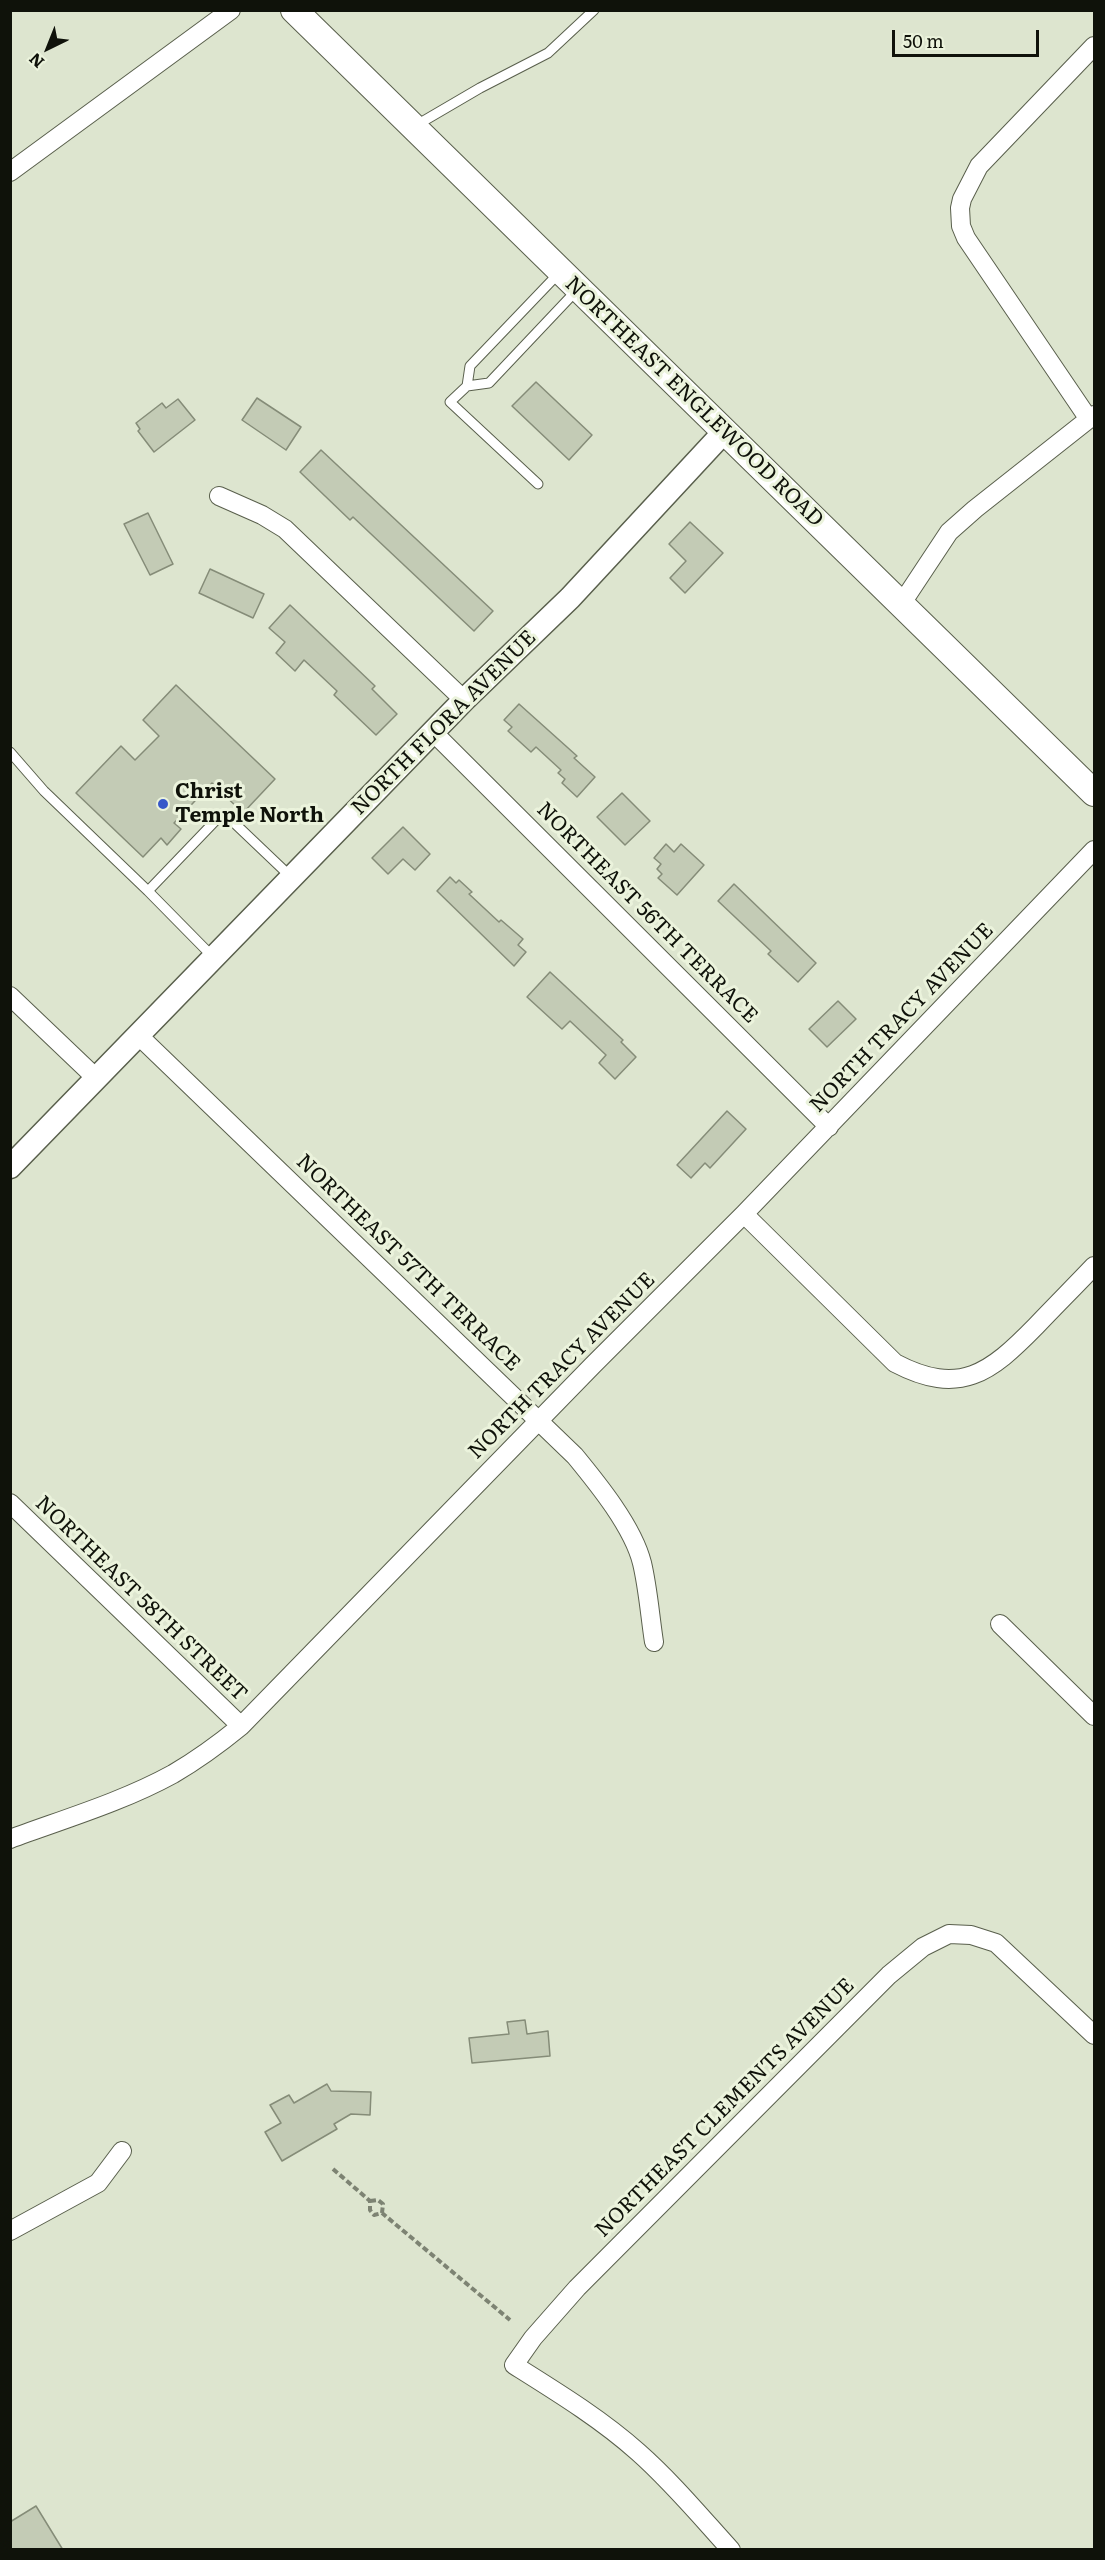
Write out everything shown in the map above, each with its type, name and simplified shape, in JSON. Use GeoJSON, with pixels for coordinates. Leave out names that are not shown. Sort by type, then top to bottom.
{"type":"FeatureCollection","features":[{"type":"Feature","properties":{"kind":"main road","name":"NORTHEAST ENGLEWOOD ROAD"},"geometry":{"type":"LineString","coordinates":[[294,10],[1095,793]]}},
{"type":"Feature","properties":{"kind":"street"},"geometry":{"type":"LineString","coordinates":[[10,172],[231,10]]}},
{"type":"Feature","properties":{"kind":"street"},"geometry":{"type":"LineString","coordinates":[[902,603],[949,532],[1091,416],[966,238],[961,225],[960,208],[962,199],[979,166],[1095,46]]}},
{"type":"Feature","properties":{"kind":"street","name":"NORTH FLORA AVENUE"},"geometry":{"type":"LineString","coordinates":[[10,1167],[464,700],[570,598],[724,432]]}},
{"type":"Feature","properties":{"kind":"street"},"geometry":{"type":"LineString","coordinates":[[219,496],[262,515],[285,529],[464,700]]}},
{"type":"Feature","properties":{"kind":"street","name":"NORTHEAST 56TH TERRACE"},"geometry":{"type":"LineString","coordinates":[[433,732],[829,1127]]}},
{"type":"Feature","properties":{"kind":"street","name":"NORTH TRACY AVENUE"},"geometry":{"type":"LineString","coordinates":[[10,1839],[136,1792],[207,1753],[241,1726],[829,1127],[1095,850]]}},
{"type":"Feature","properties":{"kind":"street"},"geometry":{"type":"LineString","coordinates":[[10,996],[96,1078]]}},
{"type":"Feature","properties":{"kind":"street","name":"NORTHEAST 57TH TERRACE"},"geometry":{"type":"LineString","coordinates":[[138,1035],[575,1456],[601,1488],[623,1523],[642,1561],[654,1642]]}},
{"type":"Feature","properties":{"kind":"street"},"geometry":{"type":"LineString","coordinates":[[744,1214],[895,1363],[917,1374],[941,1379],[965,1378],[995,1364],[1008,1354],[1095,1266]]}},
{"type":"Feature","properties":{"kind":"street","name":"NORTHEAST 58TH STREET"},"geometry":{"type":"LineString","coordinates":[[10,1503],[241,1726]]}},
{"type":"Feature","properties":{"kind":"street"},"geometry":{"type":"LineString","coordinates":[[1000,1624],[1095,1716]]}},
{"type":"Feature","properties":{"kind":"street","name":"NORTHEAST CLEMENTS AVENUE"},"geometry":{"type":"LineString","coordinates":[[731,2550],[664,2476],[637,2451],[574,2403],[514,2365],[533,2338],[577,2288],[889,1975],[923,1947],[950,1934],[971,1935],[996,1943],[1095,2035]]}},
{"type":"Feature","properties":{"kind":"street"},"geometry":{"type":"LineString","coordinates":[[10,2231],[98,2183],[122,2151]]}},
{"type":"Feature","properties":{"kind":"lane"},"geometry":{"type":"LineString","coordinates":[[413,127],[548,52],[594,10]]}},
{"type":"Feature","properties":{"kind":"lane"},"geometry":{"type":"LineString","coordinates":[[466,386],[489,383],[569,280]]}},
{"type":"Feature","properties":{"kind":"lane"},"geometry":{"type":"LineString","coordinates":[[538,484],[450,402],[466,386],[470,366],[569,280]]}},
{"type":"Feature","properties":{"kind":"lane"},"geometry":{"type":"LineString","coordinates":[[10,752],[44,791],[213,957]]}},
{"type":"Feature","properties":{"kind":"lane"},"geometry":{"type":"LineString","coordinates":[[148,891],[219,817],[228,817],[291,877]]}},
{"type":"Feature","properties":{"kind":"path"},"geometry":{"type":"LineString","coordinates":[[333,2169],[370,2201],[378,2200],[383,2204],[382,2213]]}},
{"type":"Feature","properties":{"kind":"path"},"geometry":{"type":"LineString","coordinates":[[370,2201],[370,2210],[374,2215],[382,2213]]}},
{"type":"Feature","properties":{"kind":"path"},"geometry":{"type":"LineString","coordinates":[[382,2213],[510,2320]]}},
{"type":"Feature","properties":{"kind":"building"},"geometry":{"type":"Polygon","coordinates":[[[536,382],[592,435],[569,460],[512,406],[536,382]]]}},
{"type":"Feature","properties":{"kind":"building"},"geometry":{"type":"Polygon","coordinates":[[[257,398],[301,427],[286,450],[242,420],[257,398]]]}},
{"type":"Feature","properties":{"kind":"building"},"geometry":{"type":"Polygon","coordinates":[[[178,399],[195,420],[154,452],[138,431],[140,429],[136,423],[162,403],[166,408],[178,399]]]}},
{"type":"Feature","properties":{"kind":"building"},"geometry":{"type":"Polygon","coordinates":[[[321,450],[493,611],[474,631],[353,517],[350,520],[300,472],[321,450]]]}},
{"type":"Feature","properties":{"kind":"building"},"geometry":{"type":"Polygon","coordinates":[[[148,513],[173,564],[150,575],[124,524],[148,513]]]}},
{"type":"Feature","properties":{"kind":"building"},"geometry":{"type":"Polygon","coordinates":[[[690,522],[723,553],[685,593],[670,578],[686,561],[669,544],[690,522]]]}},
{"type":"Feature","properties":{"kind":"building"},"geometry":{"type":"Polygon","coordinates":[[[210,569],[264,594],[253,618],[199,593],[210,569]]]}},
{"type":"Feature","properties":{"kind":"building"},"geometry":{"type":"Polygon","coordinates":[[[290,605],[375,686],[372,689],[397,714],[376,735],[334,695],[337,691],[304,660],[295,671],[276,653],[285,642],[269,628],[290,605]]]}},
{"type":"Feature","properties":{"kind":"building"},"geometry":{"type":"Polygon","coordinates":[[[176,685],[275,779],[243,813],[212,783],[174,823],[181,829],[167,845],[161,838],[143,857],[76,793],[121,746],[135,760],[159,736],[143,720],[176,685]]]}},
{"type":"Feature","properties":{"kind":"building"},"geometry":{"type":"Polygon","coordinates":[[[519,704],[577,756],[574,758],[595,777],[577,797],[562,783],[565,779],[558,773],[561,770],[536,747],[531,752],[508,731],[512,727],[504,720],[519,704]]]}},
{"type":"Feature","properties":{"kind":"building"},"geometry":{"type":"Polygon","coordinates":[[[622,793],[650,821],[625,845],[597,817],[622,793]]]}},
{"type":"Feature","properties":{"kind":"building"},"geometry":{"type":"Polygon","coordinates":[[[403,827],[430,854],[415,870],[403,859],[388,874],[372,858],[403,827]]]}},
{"type":"Feature","properties":{"kind":"building"},"geometry":{"type":"Polygon","coordinates":[[[666,844],[674,852],[681,844],[704,865],[677,895],[658,878],[662,874],[657,869],[661,864],[654,858],[666,844]]]}},
{"type":"Feature","properties":{"kind":"building"},"geometry":{"type":"Polygon","coordinates":[[[450,877],[456,883],[459,880],[472,892],[469,894],[499,922],[501,920],[523,939],[518,945],[526,952],[514,966],[437,891],[450,877]]]}},
{"type":"Feature","properties":{"kind":"building"},"geometry":{"type":"Polygon","coordinates":[[[734,884],[816,963],[798,982],[768,954],[771,951],[718,901],[734,884]]]}},
{"type":"Feature","properties":{"kind":"building"},"geometry":{"type":"Polygon","coordinates":[[[550,972],[623,1040],[621,1042],[636,1057],[615,1079],[599,1063],[606,1055],[570,1021],[562,1029],[527,997],[550,972]]]}},
{"type":"Feature","properties":{"kind":"building"},"geometry":{"type":"Polygon","coordinates":[[[838,1001],[856,1019],[827,1047],[809,1029],[838,1001]]]}},
{"type":"Feature","properties":{"kind":"building"},"geometry":{"type":"Polygon","coordinates":[[[727,1111],[746,1129],[710,1168],[705,1163],[691,1178],[677,1165],[727,1111]]]}},
{"type":"Feature","properties":{"kind":"building"},"geometry":{"type":"Polygon","coordinates":[[[525,2020],[527,2034],[548,2031],[550,2056],[472,2063],[469,2038],[509,2034],[507,2022],[525,2020]]]}},
{"type":"Feature","properties":{"kind":"building"},"geometry":{"type":"Polygon","coordinates":[[[327,2084],[331,2091],[371,2092],[370,2115],[351,2114],[334,2124],[337,2129],[282,2161],[265,2132],[281,2123],[270,2105],[289,2095],[294,2103],[327,2084]]]}},
{"type":"Feature","properties":{"kind":"building"},"geometry":{"type":"Polygon","coordinates":[[[36,2506],[63,2550],[10,2550],[10,2522],[36,2506]]]}},
{"type":"Feature","properties":{"kind":"place","name":"Christ Temple North"},"geometry":{"type":"Point","coordinates":[163,804]}}]}
